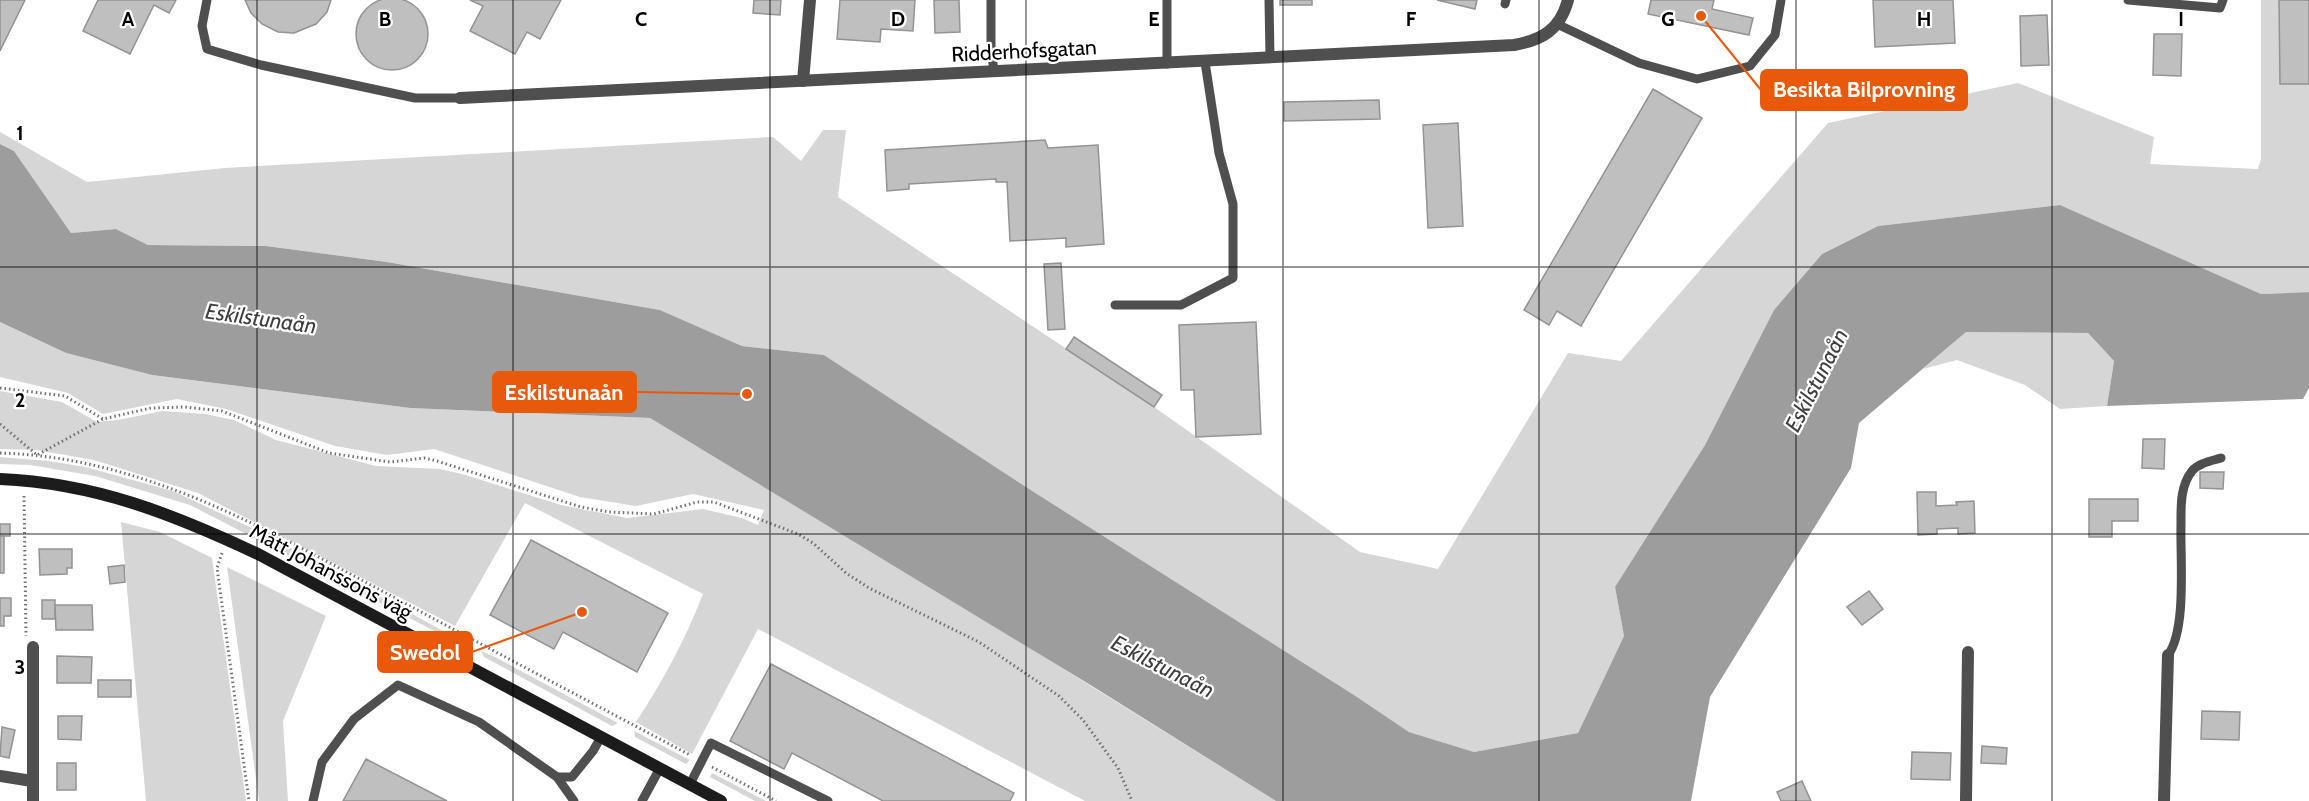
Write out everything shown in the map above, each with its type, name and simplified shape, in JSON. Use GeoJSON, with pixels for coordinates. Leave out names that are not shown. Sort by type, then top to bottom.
{"type":"FeatureCollection","features":[{"type":"Feature","properties":{"kind":"street"},"geometry":{"type":"LineString","coordinates":[[803,81],[810,0]]}},
{"type":"Feature","properties":{"kind":"street","name":"Ridderhofsgatan"},"geometry":{"type":"LineString","coordinates":[[460,99],[1514,45],[1531,42],[1545,36],[1557,24],[1568,0]]}},
{"type":"Feature","properties":{"kind":"street","name":"Mått Johanssons väg"},"geometry":{"type":"LineString","coordinates":[[0,479],[68,486],[118,497],[193,524],[228,540],[690,784],[702,797],[721,801]]}},
{"type":"Feature","properties":{"kind":"street"},"geometry":{"type":"LineString","coordinates":[[33,647],[33,801]]}},
{"type":"Feature","properties":{"kind":"street"},"geometry":{"type":"LineString","coordinates":[[1966,801],[1968,652]]}},
{"type":"Feature","properties":{"kind":"street"},"geometry":{"type":"LineString","coordinates":[[2164,801],[2168,655]]}},
{"type":"Feature","properties":{"kind":"street"},"geometry":{"type":"LineString","coordinates":[[0,776],[32,781]]}},
{"type":"Feature","properties":{"kind":"lane"},"geometry":{"type":"LineString","coordinates":[[207,0],[202,26],[207,49],[261,65],[415,98],[460,99]]}},
{"type":"Feature","properties":{"kind":"lane"},"geometry":{"type":"LineString","coordinates":[[991,0],[991,46],[994,72]]}},
{"type":"Feature","properties":{"kind":"lane"},"geometry":{"type":"LineString","coordinates":[[1167,0],[1167,64]]}},
{"type":"Feature","properties":{"kind":"lane"},"geometry":{"type":"LineString","coordinates":[[1269,0],[1270,57]]}},
{"type":"Feature","properties":{"kind":"lane"},"geometry":{"type":"LineString","coordinates":[[1557,24],[1639,63],[1697,79],[1750,66],[1775,35],[1780,0]]}},
{"type":"Feature","properties":{"kind":"lane"},"geometry":{"type":"LineString","coordinates":[[2128,0],[2220,8],[2223,0]]}},
{"type":"Feature","properties":{"kind":"lane"},"geometry":{"type":"LineString","coordinates":[[1115,305],[1181,305],[1233,278],[1233,204],[1219,153],[1205,62]]}},
{"type":"Feature","properties":{"kind":"lane"},"geometry":{"type":"LineString","coordinates":[[2168,655],[2177,635],[2180,615],[2181,510],[2184,487],[2192,471],[2201,464],[2221,458]]}},
{"type":"Feature","properties":{"kind":"lane"},"geometry":{"type":"LineString","coordinates":[[313,801],[322,762],[354,719],[398,685],[479,722],[557,777],[574,801]]}},
{"type":"Feature","properties":{"kind":"lane"},"geometry":{"type":"LineString","coordinates":[[557,777],[572,777],[593,752],[601,737]]}},
{"type":"Feature","properties":{"kind":"lane"},"geometry":{"type":"LineString","coordinates":[[690,784],[711,743],[828,801]]}},
{"type":"Feature","properties":{"kind":"lane"},"geometry":{"type":"LineString","coordinates":[[642,801],[660,768]]}},
{"type":"Feature","properties":{"kind":"path"},"geometry":{"type":"LineString","coordinates":[[0,388],[65,396],[103,419]]}},
{"type":"Feature","properties":{"kind":"path"},"geometry":{"type":"LineString","coordinates":[[37,455],[103,419],[151,408],[186,407],[222,411],[328,453],[390,462],[424,458],[437,460],[581,507],[609,512],[654,514],[697,502],[714,502],[798,534],[813,543],[846,573],[869,588],[979,642],[1059,696],[1083,720],[1118,768],[1132,801]]}},
{"type":"Feature","properties":{"kind":"path"},"geometry":{"type":"LineString","coordinates":[[0,424],[37,455]]}},
{"type":"Feature","properties":{"kind":"path"},"geometry":{"type":"LineString","coordinates":[[0,453],[66,459],[134,474],[218,507],[299,547],[777,801]]}},
{"type":"Feature","properties":{"kind":"path"},"geometry":{"type":"LineString","coordinates":[[24,480],[26,639],[33,647]]}},
{"type":"Feature","properties":{"kind":"path"},"geometry":{"type":"LineString","coordinates":[[228,540],[218,568],[249,801]]}},
{"type":"Feature","properties":{"kind":"shaded area"},"geometry":{"type":"Polygon","coordinates":[[[2261,0],[2309,0],[2309,292],[2261,294],[2060,205],[1878,226],[1822,254],[1774,310],[1705,445],[1615,587],[1624,636],[1578,733],[1474,752],[1409,732],[824,355],[742,346],[660,310],[387,262],[266,246],[148,245],[116,229],[71,233],[14,151],[0,144],[0,132],[87,182],[225,168],[773,137],[801,161],[823,130],[846,130],[838,197],[1154,407],[1360,552],[1438,569],[1568,353],[1621,361],[1828,123],[2018,83],[2154,137],[2150,164],[2258,169],[2261,159],[2261,0]]]}},
{"type":"Feature","properties":{"kind":"shaded area"},"geometry":{"type":"Polygon","coordinates":[[[0,322],[66,353],[152,375],[410,408],[650,418],[983,619],[1276,801],[1085,801],[758,629],[692,754],[636,722],[673,660],[703,594],[525,503],[455,626],[198,493],[94,460],[36,450],[0,449],[0,391],[62,402],[97,422],[162,411],[205,414],[234,420],[276,440],[376,466],[440,469],[561,505],[627,518],[703,509],[742,518],[758,525],[764,510],[693,494],[636,506],[580,497],[434,449],[387,455],[335,446],[226,409],[177,399],[103,414],[68,393],[0,377],[0,322]]]}},
{"type":"Feature","properties":{"kind":"shaded area"},"geometry":{"type":"Polygon","coordinates":[[[1966,332],[2088,333],[2114,361],[2107,406],[2060,409],[2025,385],[1957,360],[1923,369],[1966,332]]]}},
{"type":"Feature","properties":{"kind":"shaded area"},"geometry":{"type":"Polygon","coordinates":[[[0,457],[85,467],[173,491],[269,536],[456,638],[452,640],[190,505],[95,476],[30,465],[0,464],[0,457]]]}},
{"type":"Feature","properties":{"kind":"shaded area"},"geometry":{"type":"Polygon","coordinates":[[[121,522],[160,532],[212,558],[246,801],[146,801],[121,522]]]}},
{"type":"Feature","properties":{"kind":"shaded area"},"geometry":{"type":"Polygon","coordinates":[[[227,567],[326,616],[283,721],[288,801],[259,801],[227,567]]]}},
{"type":"Feature","properties":{"kind":"shaded area"},"geometry":{"type":"Polygon","coordinates":[[[481,651],[618,723],[612,726],[484,657],[481,651]]]}},
{"type":"Feature","properties":{"kind":"shaded area"},"geometry":{"type":"Polygon","coordinates":[[[634,731],[690,760],[686,764],[635,737],[634,731]]]}},
{"type":"Feature","properties":{"kind":"shaded area"},"geometry":{"type":"Polygon","coordinates":[[[712,773],[766,801],[755,801],[710,777],[712,773]]]}},
{"type":"Feature","properties":{"kind":"water"},"geometry":{"type":"Polygon","coordinates":[[[0,144],[14,151],[71,233],[116,229],[148,245],[266,246],[387,262],[660,310],[742,346],[824,355],[1409,732],[1474,752],[1578,733],[1624,636],[1615,587],[1705,445],[1774,310],[1822,254],[1878,226],[2060,205],[2261,294],[2309,292],[2309,388],[2303,399],[2107,406],[2114,361],[2088,333],[1966,332],[1859,423],[1851,468],[1710,697],[1691,801],[1276,801],[1092,686],[650,418],[410,408],[152,375],[66,353],[0,322],[0,144]]]}},
{"type":"Feature","properties":{"kind":"building"},"geometry":{"type":"Polygon","coordinates":[[[385,-2],[399,-2],[418,8],[428,27],[428,41],[418,60],[399,70],[385,70],[366,60],[356,41],[356,27],[366,8],[385,-2]]]}},
{"type":"Feature","properties":{"kind":"building"},"geometry":{"type":"Polygon","coordinates":[[[0,0],[25,0],[0,51],[0,0]]]}},
{"type":"Feature","properties":{"kind":"building"},"geometry":{"type":"Polygon","coordinates":[[[98,0],[176,0],[169,13],[154,5],[130,54],[83,31],[98,0]]]}},
{"type":"Feature","properties":{"kind":"building"},"geometry":{"type":"Polygon","coordinates":[[[245,0],[331,0],[327,12],[316,24],[294,33],[278,32],[262,24],[251,13],[245,0]]]}},
{"type":"Feature","properties":{"kind":"building"},"geometry":{"type":"Polygon","coordinates":[[[470,0],[561,0],[540,39],[527,32],[515,54],[470,31],[483,6],[470,0]]]}},
{"type":"Feature","properties":{"kind":"building"},"geometry":{"type":"Polygon","coordinates":[[[754,0],[781,0],[780,15],[753,13],[754,0]]]}},
{"type":"Feature","properties":{"kind":"building"},"geometry":{"type":"Polygon","coordinates":[[[840,0],[915,0],[913,31],[881,29],[880,42],[837,39],[840,0]]]}},
{"type":"Feature","properties":{"kind":"building"},"geometry":{"type":"Polygon","coordinates":[[[934,0],[959,0],[960,32],[935,33],[934,0]]]}},
{"type":"Feature","properties":{"kind":"building"},"geometry":{"type":"Polygon","coordinates":[[[1280,0],[1312,0],[1312,5],[1280,5],[1280,0]]]}},
{"type":"Feature","properties":{"kind":"building"},"geometry":{"type":"Polygon","coordinates":[[[1437,0],[1477,0],[1475,9],[1437,0]]]}},
{"type":"Feature","properties":{"kind":"building"},"geometry":{"type":"Polygon","coordinates":[[[1651,0],[1714,0],[1712,9],[1753,18],[1749,35],[1648,14],[1651,0]]]}},
{"type":"Feature","properties":{"kind":"building"},"geometry":{"type":"Polygon","coordinates":[[[1873,0],[1953,0],[1955,43],[1875,47],[1873,0]]]}},
{"type":"Feature","properties":{"kind":"building"},"geometry":{"type":"Polygon","coordinates":[[[2279,0],[2309,0],[2309,84],[2280,84],[2279,0]]]}},
{"type":"Feature","properties":{"kind":"building"},"geometry":{"type":"Polygon","coordinates":[[[2047,15],[2049,65],[2021,66],[2020,16],[2047,15]]]}},
{"type":"Feature","properties":{"kind":"building"},"geometry":{"type":"Polygon","coordinates":[[[2154,34],[2182,34],[2181,76],[2153,75],[2154,34]]]}},
{"type":"Feature","properties":{"kind":"building"},"geometry":{"type":"Polygon","coordinates":[[[1653,89],[1702,118],[1581,326],[1557,311],[1549,325],[1524,310],[1653,89]]]}},
{"type":"Feature","properties":{"kind":"building"},"geometry":{"type":"Polygon","coordinates":[[[1379,100],[1380,119],[1284,121],[1284,102],[1379,100]]]}},
{"type":"Feature","properties":{"kind":"building"},"geometry":{"type":"Polygon","coordinates":[[[1458,123],[1463,226],[1428,228],[1423,125],[1458,123]]]}},
{"type":"Feature","properties":{"kind":"building"},"geometry":{"type":"Polygon","coordinates":[[[1045,140],[1048,148],[1098,145],[1104,244],[1066,247],[1066,238],[1010,241],[1007,182],[996,182],[996,179],[909,184],[909,189],[887,191],[885,150],[1045,140]]]}},
{"type":"Feature","properties":{"kind":"building"},"geometry":{"type":"Polygon","coordinates":[[[1061,263],[1065,329],[1048,330],[1044,264],[1061,263]]]}},
{"type":"Feature","properties":{"kind":"building"},"geometry":{"type":"Polygon","coordinates":[[[1256,322],[1261,434],[1196,437],[1194,390],[1181,390],[1179,325],[1256,322]]]}},
{"type":"Feature","properties":{"kind":"building"},"geometry":{"type":"Polygon","coordinates":[[[1074,337],[1162,395],[1154,407],[1066,349],[1074,337]]]}},
{"type":"Feature","properties":{"kind":"building"},"geometry":{"type":"Polygon","coordinates":[[[2143,439],[2165,439],[2164,469],[2142,468],[2143,439]]]}},
{"type":"Feature","properties":{"kind":"building"},"geometry":{"type":"Polygon","coordinates":[[[2200,472],[2224,472],[2223,489],[2200,488],[2200,472]]]}},
{"type":"Feature","properties":{"kind":"building"},"geometry":{"type":"Polygon","coordinates":[[[1917,492],[1936,492],[1936,506],[1974,501],[1975,533],[1958,534],[1958,528],[1937,529],[1937,534],[1918,535],[1917,492]]]}},
{"type":"Feature","properties":{"kind":"building"},"geometry":{"type":"Polygon","coordinates":[[[2089,499],[2138,499],[2138,521],[2112,521],[2112,537],[2089,537],[2089,499]]]}},
{"type":"Feature","properties":{"kind":"building"},"geometry":{"type":"Polygon","coordinates":[[[0,524],[10,524],[10,536],[0,536],[0,524]]]}},
{"type":"Feature","properties":{"kind":"building"},"geometry":{"type":"Polygon","coordinates":[[[0,536],[4,536],[4,573],[0,573],[0,536]]]}},
{"type":"Feature","properties":{"kind":"building"},"geometry":{"type":"Polygon","coordinates":[[[531,540],[668,613],[637,672],[563,632],[554,649],[490,615],[531,540]]]}},
{"type":"Feature","properties":{"kind":"building"},"geometry":{"type":"Polygon","coordinates":[[[39,549],[72,549],[72,568],[67,568],[67,574],[40,575],[39,549]]]}},
{"type":"Feature","properties":{"kind":"building"},"geometry":{"type":"Polygon","coordinates":[[[124,565],[125,582],[110,584],[108,567],[124,565]]]}},
{"type":"Feature","properties":{"kind":"building"},"geometry":{"type":"Polygon","coordinates":[[[1869,591],[1883,609],[1862,625],[1847,607],[1869,591]]]}},
{"type":"Feature","properties":{"kind":"building"},"geometry":{"type":"Polygon","coordinates":[[[0,598],[11,598],[11,616],[4,616],[4,626],[0,626],[0,598]]]}},
{"type":"Feature","properties":{"kind":"building"},"geometry":{"type":"Polygon","coordinates":[[[42,600],[55,600],[55,619],[42,619],[42,600]]]}},
{"type":"Feature","properties":{"kind":"building"},"geometry":{"type":"Polygon","coordinates":[[[55,605],[92,605],[93,630],[56,630],[55,605]]]}},
{"type":"Feature","properties":{"kind":"building"},"geometry":{"type":"Polygon","coordinates":[[[57,656],[92,657],[91,683],[57,683],[57,656]]]}},
{"type":"Feature","properties":{"kind":"building"},"geometry":{"type":"Polygon","coordinates":[[[771,664],[1014,793],[1010,801],[883,801],[792,753],[784,769],[730,741],[771,664]]]}},
{"type":"Feature","properties":{"kind":"building"},"geometry":{"type":"Polygon","coordinates":[[[98,680],[131,680],[131,697],[98,697],[98,680]]]}},
{"type":"Feature","properties":{"kind":"building"},"geometry":{"type":"Polygon","coordinates":[[[2202,711],[2240,712],[2239,740],[2201,739],[2202,711]]]}},
{"type":"Feature","properties":{"kind":"building"},"geometry":{"type":"Polygon","coordinates":[[[58,716],[82,716],[81,740],[58,739],[58,716]]]}},
{"type":"Feature","properties":{"kind":"building"},"geometry":{"type":"Polygon","coordinates":[[[2,727],[15,730],[9,758],[0,756],[2,727]]]}},
{"type":"Feature","properties":{"kind":"building"},"geometry":{"type":"Polygon","coordinates":[[[1982,746],[2007,748],[2006,764],[1981,763],[1982,746]]]}},
{"type":"Feature","properties":{"kind":"building"},"geometry":{"type":"Polygon","coordinates":[[[1912,752],[1951,753],[1950,780],[1911,779],[1912,752]]]}},
{"type":"Feature","properties":{"kind":"building"},"geometry":{"type":"Polygon","coordinates":[[[366,759],[447,801],[343,801],[366,759]]]}},
{"type":"Feature","properties":{"kind":"building"},"geometry":{"type":"Polygon","coordinates":[[[57,763],[76,763],[76,790],[57,790],[57,763]]]}},
{"type":"Feature","properties":{"kind":"building"},"geometry":{"type":"Polygon","coordinates":[[[1802,781],[1811,801],[1781,801],[1777,792],[1802,781]]]}},
{"type":"Feature","properties":{"kind":"place","name":"Besikta Bilprovning"},"geometry":{"type":"Point","coordinates":[1701,16]}},
{"type":"Feature","properties":{"kind":"place","name":"Eskilstunaån"},"geometry":{"type":"Point","coordinates":[747,394]}},
{"type":"Feature","properties":{"kind":"place","name":"Swedol"},"geometry":{"type":"Point","coordinates":[582,612]}}]}
